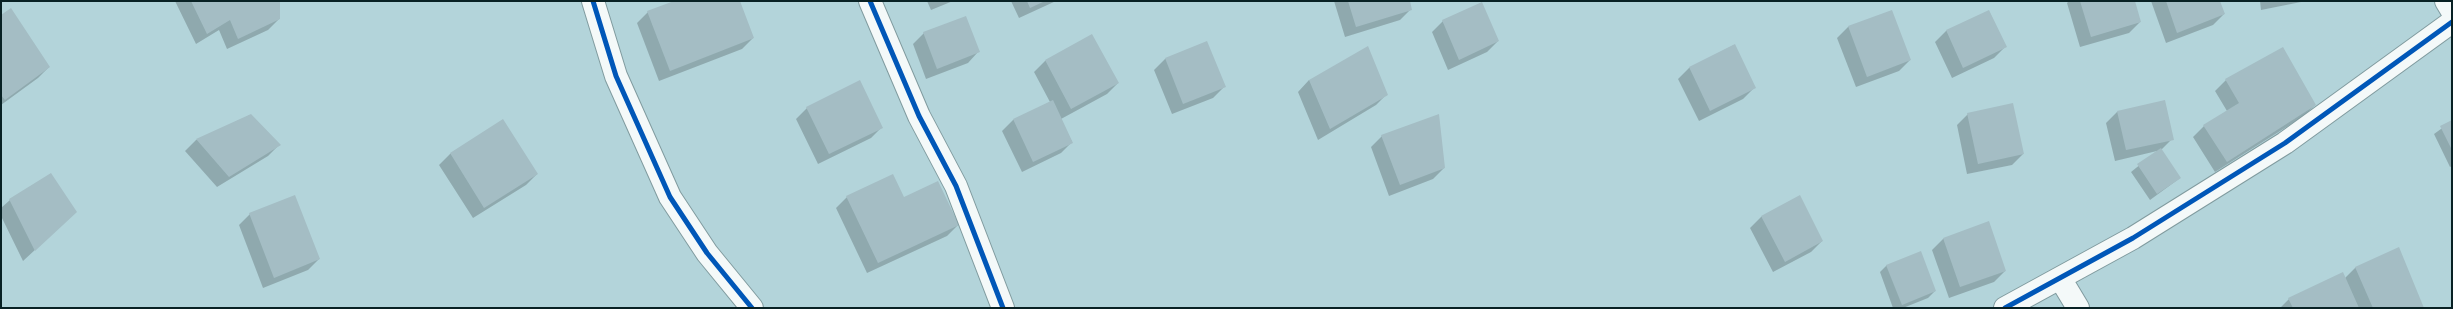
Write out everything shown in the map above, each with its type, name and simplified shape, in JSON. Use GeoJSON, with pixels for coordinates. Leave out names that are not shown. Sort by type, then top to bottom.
{"type":"FeatureCollection","features":[{"type":"Feature","properties":{"kind":"street"},"geometry":{"type":"LineString","coordinates":[[593,1],[616,76],[670,197],[707,253],[752,308]]}},
{"type":"Feature","properties":{"kind":"street"},"geometry":{"type":"LineString","coordinates":[[870,1],[919,116],[956,186],[1003,308]]}},
{"type":"Feature","properties":{"kind":"street"},"geometry":{"type":"LineString","coordinates":[[2446,1],[2452,12]]}},
{"type":"Feature","properties":{"kind":"street"},"geometry":{"type":"LineString","coordinates":[[2005,308],[2134,238],[2285,143],[2452,22]]}},
{"type":"Feature","properties":{"kind":"street"},"geometry":{"type":"LineString","coordinates":[[2060,278],[2078,308]]}},
{"type":"Feature","properties":{"kind":"building"},"geometry":{"type":"Polygon","coordinates":[[[191,1],[280,1],[280,19],[238,39],[230,20],[207,34],[191,1]]]}},
{"type":"Feature","properties":{"kind":"building"},"geometry":{"type":"Polygon","coordinates":[[[674,1],[740,1],[754,38],[670,71],[647,11],[674,1]]]}},
{"type":"Feature","properties":{"kind":"building"},"geometry":{"type":"Polygon","coordinates":[[[1027,1],[1045,1],[1030,8],[1027,1]]]}},
{"type":"Feature","properties":{"kind":"building"},"geometry":{"type":"Polygon","coordinates":[[[1348,1],[1410,1],[1412,10],[1356,27],[1348,1]]]}},
{"type":"Feature","properties":{"kind":"building"},"geometry":{"type":"Polygon","coordinates":[[[2080,1],[2135,1],[2141,22],[2091,37],[2080,1]]]}},
{"type":"Feature","properties":{"kind":"building"},"geometry":{"type":"Polygon","coordinates":[[[2166,1],[2220,1],[2225,14],[2177,33],[2166,1]]]}},
{"type":"Feature","properties":{"kind":"building"},"geometry":{"type":"Polygon","coordinates":[[[1482,2],[1499,41],[1459,60],[1442,20],[1482,2]]]}},
{"type":"Feature","properties":{"kind":"building"},"geometry":{"type":"Polygon","coordinates":[[[11,8],[50,67],[5,100],[1,95],[1,15],[11,8]]]}},
{"type":"Feature","properties":{"kind":"building"},"geometry":{"type":"Polygon","coordinates":[[[1892,10],[1911,60],[1867,77],[1848,26],[1892,10]]]}},
{"type":"Feature","properties":{"kind":"building"},"geometry":{"type":"Polygon","coordinates":[[[1989,10],[2007,47],[1963,68],[1946,30],[1989,10]]]}},
{"type":"Feature","properties":{"kind":"building"},"geometry":{"type":"Polygon","coordinates":[[[966,16],[980,52],[937,69],[923,32],[966,16]]]}},
{"type":"Feature","properties":{"kind":"building"},"geometry":{"type":"Polygon","coordinates":[[[1092,34],[1119,83],[1071,109],[1045,60],[1092,34]]]}},
{"type":"Feature","properties":{"kind":"building"},"geometry":{"type":"Polygon","coordinates":[[[1207,41],[1226,87],[1183,104],[1165,58],[1207,41]]]}},
{"type":"Feature","properties":{"kind":"building"},"geometry":{"type":"Polygon","coordinates":[[[1735,44],[1756,88],[1710,111],[1689,67],[1735,44]]]}},
{"type":"Feature","properties":{"kind":"building"},"geometry":{"type":"Polygon","coordinates":[[[1368,46],[1388,95],[1330,129],[1309,80],[1368,46]]]}},
{"type":"Feature","properties":{"kind":"building"},"geometry":{"type":"Polygon","coordinates":[[[2283,47],[2316,105],[2227,162],[2203,125],[2239,103],[2225,79],[2283,47]]]}},
{"type":"Feature","properties":{"kind":"building"},"geometry":{"type":"Polygon","coordinates":[[[860,80],[883,128],[829,154],[806,107],[860,80]]]}},
{"type":"Feature","properties":{"kind":"building"},"geometry":{"type":"Polygon","coordinates":[[[1053,100],[1073,143],[1033,162],[1013,119],[1053,100]]]}},
{"type":"Feature","properties":{"kind":"building"},"geometry":{"type":"Polygon","coordinates":[[[2165,100],[2174,140],[2126,150],[2117,111],[2165,100]]]}},
{"type":"Feature","properties":{"kind":"building"},"geometry":{"type":"Polygon","coordinates":[[[2013,103],[2024,154],[1978,164],[1967,113],[2013,103]]]}},
{"type":"Feature","properties":{"kind":"building"},"geometry":{"type":"Polygon","coordinates":[[[251,114],[281,145],[229,177],[196,139],[251,114]]]}},
{"type":"Feature","properties":{"kind":"building"},"geometry":{"type":"Polygon","coordinates":[[[1439,114],[1445,168],[1400,185],[1381,135],[1439,114]]]}},
{"type":"Feature","properties":{"kind":"building"},"geometry":{"type":"Polygon","coordinates":[[[503,119],[538,174],[484,208],[450,153],[503,119]]]}},
{"type":"Feature","properties":{"kind":"building"},"geometry":{"type":"Polygon","coordinates":[[[2452,120],[2452,150],[2440,126],[2452,120]]]}},
{"type":"Feature","properties":{"kind":"building"},"geometry":{"type":"Polygon","coordinates":[[[2161,148],[2181,178],[2157,194],[2137,164],[2161,148]]]}},
{"type":"Feature","properties":{"kind":"building"},"geometry":{"type":"Polygon","coordinates":[[[51,173],[77,212],[35,251],[9,199],[51,173]]]}},
{"type":"Feature","properties":{"kind":"building"},"geometry":{"type":"Polygon","coordinates":[[[893,174],[904,197],[938,181],[959,225],[878,263],[846,196],[893,174]]]}},
{"type":"Feature","properties":{"kind":"building"},"geometry":{"type":"Polygon","coordinates":[[[295,195],[320,259],[274,278],[249,213],[295,195]]]}},
{"type":"Feature","properties":{"kind":"building"},"geometry":{"type":"Polygon","coordinates":[[[1800,195],[1823,241],[1785,262],[1761,216],[1800,195]]]}},
{"type":"Feature","properties":{"kind":"building"},"geometry":{"type":"Polygon","coordinates":[[[1989,221],[2006,271],[1960,287],[1943,238],[1989,221]]]}},
{"type":"Feature","properties":{"kind":"building"},"geometry":{"type":"Polygon","coordinates":[[[2399,247],[2424,308],[2373,308],[2355,267],[2399,247]]]}},
{"type":"Feature","properties":{"kind":"building"},"geometry":{"type":"Polygon","coordinates":[[[1921,251],[1936,291],[1902,305],[1886,265],[1921,251]]]}},
{"type":"Feature","properties":{"kind":"building"},"geometry":{"type":"Polygon","coordinates":[[[2343,272],[2359,308],[2293,308],[2288,298],[2343,272]]]}},
{"type":"Feature","properties":{"kind":"cycle path"},"geometry":{"type":"LineString","coordinates":[[593,1],[616,76],[670,197],[707,253],[752,308]]}},
{"type":"Feature","properties":{"kind":"cycle path"},"geometry":{"type":"LineString","coordinates":[[870,1],[919,116],[956,186],[1003,308]]}},
{"type":"Feature","properties":{"kind":"cycle path"},"geometry":{"type":"LineString","coordinates":[[2005,308],[2133,238],[2285,143],[2452,22]]}}]}
